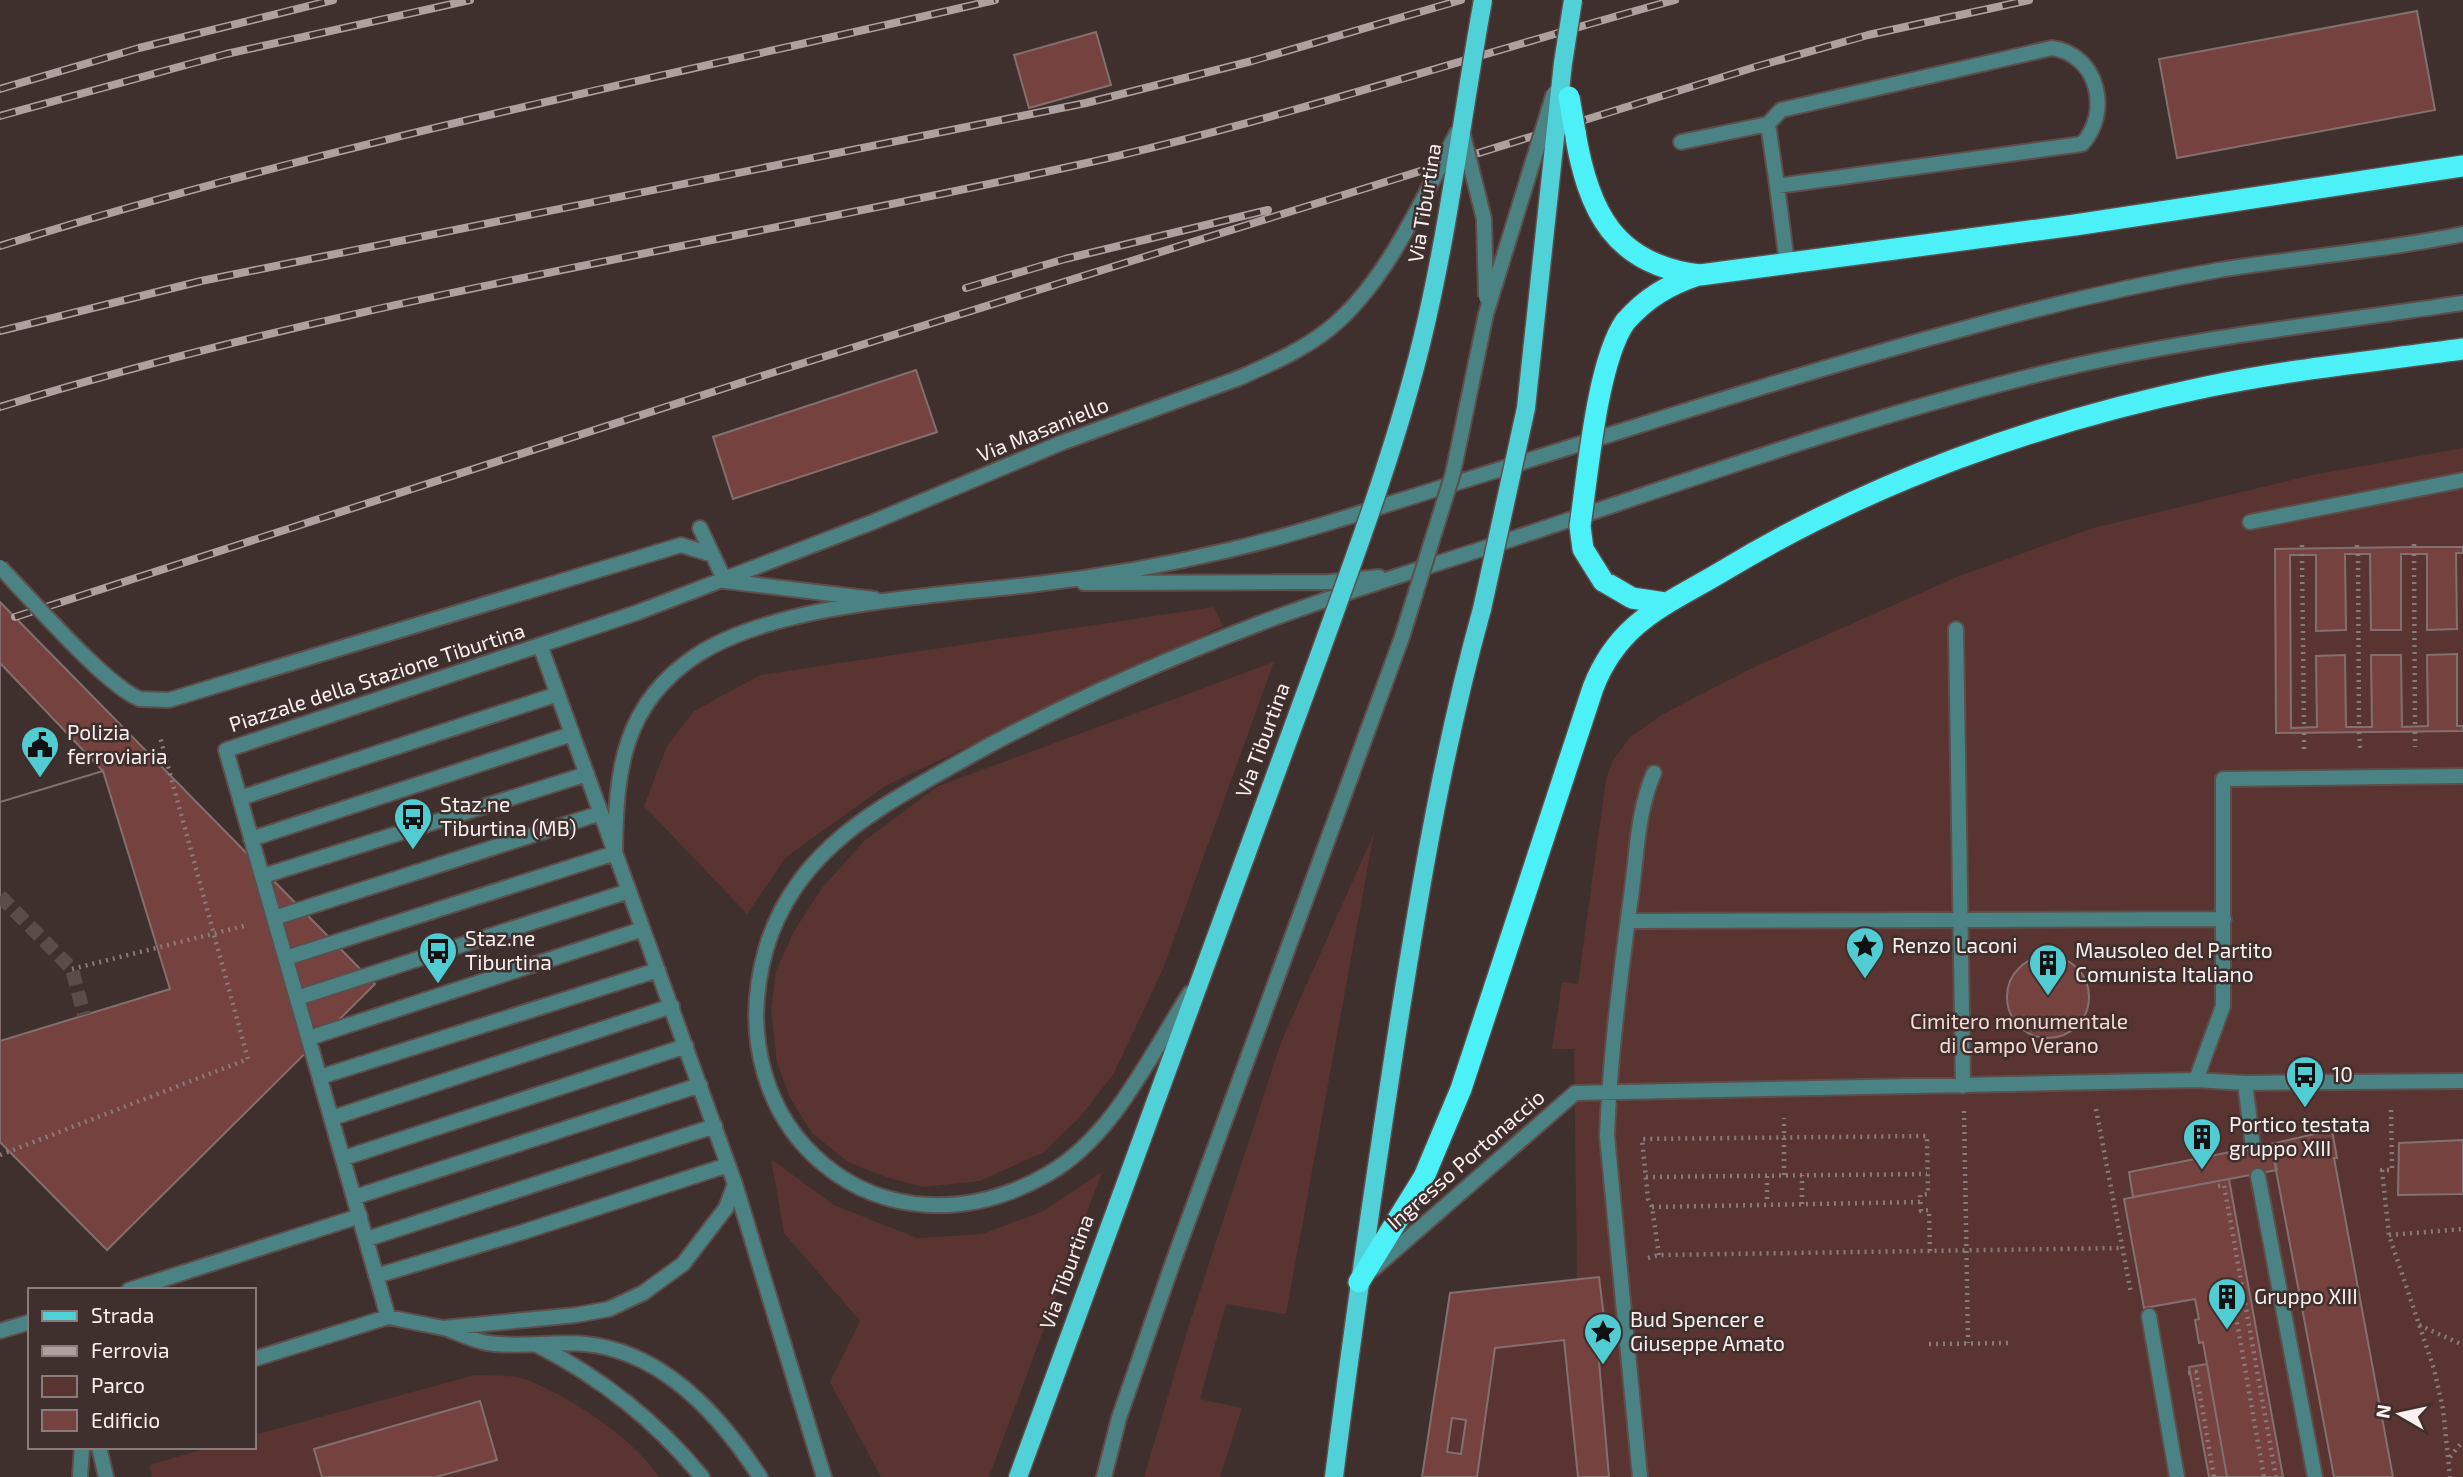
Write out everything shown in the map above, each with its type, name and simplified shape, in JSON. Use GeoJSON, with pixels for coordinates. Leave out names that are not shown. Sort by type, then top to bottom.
{"type":"FeatureCollection","features":[{"type":"Feature","properties":{"kind":"highway"},"geometry":{"type":"LineString","coordinates":[[1563,63],[1575,132],[1591,194],[1612,234],[1631,252],[1656,265],[1700,275]]}},
{"type":"Feature","properties":{"kind":"highway"},"geometry":{"type":"LineString","coordinates":[[1665,603],[1632,598],[1603,582],[1583,549],[1580,526],[1607,363],[1615,336],[1645,301],[1665,288],[1700,275],[2088,223],[2463,166]]}},
{"type":"Feature","properties":{"kind":"highway"},"geometry":{"type":"LineString","coordinates":[[1359,1282],[1424,1177],[1461,1089],[1599,672],[1625,634],[1665,603],[1788,534],[1929,470],[2079,418],[2208,386],[2463,349]]}},
{"type":"Feature","properties":{"kind":"main road","name":"Via Tiburtina"},"geometry":{"type":"LineString","coordinates":[[1018,1477],[1319,656],[1409,392],[1435,284],[1483,0]]}},
{"type":"Feature","properties":{"kind":"main road"},"geometry":{"type":"LineString","coordinates":[[1334,1477],[1359,1282],[1419,892],[1446,751],[1482,610],[1526,408],[1563,63],[1573,0]]}},
{"type":"Feature","properties":{"kind":"street"},"geometry":{"type":"LineString","coordinates":[[1681,142],[1768,124],[1781,110],[2052,48],[2068,50],[2080,57],[2093,76],[2095,121],[2093,133],[2082,145],[1777,186]]}},
{"type":"Feature","properties":{"kind":"street"},"geometry":{"type":"LineString","coordinates":[[1104,1477],[1119,1418],[1173,1262],[1402,637],[1453,472],[1486,314],[1563,63]]}},
{"type":"Feature","properties":{"kind":"street"},"geometry":{"type":"LineString","coordinates":[[1768,124],[1787,264]]}},
{"type":"Feature","properties":{"kind":"street"},"geometry":{"type":"LineString","coordinates":[[1461,127],[1484,219],[1486,314]]}},
{"type":"Feature","properties":{"kind":"street","name":"Via Masaniello"},"geometry":{"type":"LineString","coordinates":[[540,645],[725,580],[1061,443],[1239,378],[1307,344],[1330,328],[1365,291],[1404,233],[1461,127]]}},
{"type":"Feature","properties":{"kind":"street"},"geometry":{"type":"LineString","coordinates":[[286,958],[615,853],[616,800],[622,758],[645,702],[678,669],[723,640],[744,632],[782,620],[889,601],[1045,583],[1227,551],[1846,363],[2052,306],[2218,271],[2463,234]]}},
{"type":"Feature","properties":{"kind":"street"},"geometry":{"type":"LineString","coordinates":[[1198,980],[1118,1107],[1088,1142],[1052,1172],[1011,1191],[974,1201],[936,1206],[905,1201],[865,1190],[834,1173],[804,1145],[781,1114],[764,1075],[757,1044],[756,992],[777,917],[806,872],[848,831],[922,784],[1039,719],[1258,624],[1859,424],[2047,372],[2218,338],[2463,303]]}},
{"type":"Feature","properties":{"kind":"street"},"geometry":{"type":"LineString","coordinates":[[2250,522],[2463,480]]}},
{"type":"Feature","properties":{"kind":"street"},"geometry":{"type":"LineString","coordinates":[[700,528],[710,554],[725,580],[889,601]]}},
{"type":"Feature","properties":{"kind":"street"},"geometry":{"type":"LineString","coordinates":[[0,567],[106,675],[128,694],[154,702],[169,700],[681,545],[710,554]]}},
{"type":"Feature","properties":{"kind":"street"},"geometry":{"type":"LineString","coordinates":[[1045,583],[1329,582],[1411,573]]}},
{"type":"Feature","properties":{"kind":"street"},"geometry":{"type":"LineString","coordinates":[[1956,629],[1963,1086]]}},
{"type":"Feature","properties":{"kind":"street","name":"Piazzale della Stazione Tiburtina"},"geometry":{"type":"LineString","coordinates":[[388,1317],[226,750],[540,645],[735,1184]]}},
{"type":"Feature","properties":{"kind":"street"},"geometry":{"type":"LineString","coordinates":[[240,798],[558,694]]}},
{"type":"Feature","properties":{"kind":"street"},"geometry":{"type":"LineString","coordinates":[[251,839],[572,734]]}},
{"type":"Feature","properties":{"kind":"street"},"geometry":{"type":"LineString","coordinates":[[1640,1477],[1607,1136],[1609,1093],[1628,921],[1643,807],[1654,773]]}},
{"type":"Feature","properties":{"kind":"street"},"geometry":{"type":"LineString","coordinates":[[262,876],[587,774]]}},
{"type":"Feature","properties":{"kind":"street"},"geometry":{"type":"LineString","coordinates":[[2196,1080],[2223,1006],[2223,779],[2463,776]]}},
{"type":"Feature","properties":{"kind":"street"},"geometry":{"type":"LineString","coordinates":[[274,918],[601,813]]}},
{"type":"Feature","properties":{"kind":"street"},"geometry":{"type":"LineString","coordinates":[[297,998],[629,891]]}},
{"type":"Feature","properties":{"kind":"street"},"geometry":{"type":"LineString","coordinates":[[1628,921],[1962,923],[2224,919]]}},
{"type":"Feature","properties":{"kind":"street"},"geometry":{"type":"LineString","coordinates":[[309,1038],[643,929]]}},
{"type":"Feature","properties":{"kind":"street"},"geometry":{"type":"LineString","coordinates":[[320,1077],[658,970]]}},
{"type":"Feature","properties":{"kind":"street"},"geometry":{"type":"LineString","coordinates":[[332,1118],[672,1006]]}},
{"type":"Feature","properties":{"kind":"street"},"geometry":{"type":"LineString","coordinates":[[344,1158],[686,1046]]}},
{"type":"Feature","properties":{"kind":"street","name":"Ingresso Portonaccio"},"geometry":{"type":"LineString","coordinates":[[1359,1282],[1575,1093],[2196,1080],[2245,1083],[2463,1081]]}},
{"type":"Feature","properties":{"kind":"street"},"geometry":{"type":"LineString","coordinates":[[2245,1083],[2253,1147]]}},
{"type":"Feature","properties":{"kind":"street"},"geometry":{"type":"LineString","coordinates":[[355,1197],[700,1085]]}},
{"type":"Feature","properties":{"kind":"street"},"geometry":{"type":"LineString","coordinates":[[367,1239],[715,1126]]}},
{"type":"Feature","properties":{"kind":"street"},"geometry":{"type":"LineString","coordinates":[[376,1276],[523,1232],[728,1165]]}},
{"type":"Feature","properties":{"kind":"street"},"geometry":{"type":"LineString","coordinates":[[2259,1176],[2315,1477]]}},
{"type":"Feature","properties":{"kind":"street"},"geometry":{"type":"LineString","coordinates":[[443,1328],[576,1315],[610,1309],[632,1298],[683,1264],[726,1208],[735,1184]]}},
{"type":"Feature","properties":{"kind":"street"},"geometry":{"type":"LineString","coordinates":[[735,1184],[824,1477]]}},
{"type":"Feature","properties":{"kind":"street"},"geometry":{"type":"LineString","coordinates":[[135,1288],[360,1216]]}},
{"type":"Feature","properties":{"kind":"street"},"geometry":{"type":"LineString","coordinates":[[2150,1316],[2177,1477]]}},
{"type":"Feature","properties":{"kind":"street"},"geometry":{"type":"LineString","coordinates":[[256,1358],[388,1317],[443,1328],[488,1343],[585,1344],[610,1348],[671,1377],[711,1413],[760,1477]]}},
{"type":"Feature","properties":{"kind":"street"},"geometry":{"type":"LineString","coordinates":[[0,1331],[28,1323]]}},
{"type":"Feature","properties":{"kind":"street"},"geometry":{"type":"LineString","coordinates":[[538,1345],[629,1402],[666,1436],[702,1477]]}},
{"type":"Feature","properties":{"kind":"street"},"geometry":{"type":"LineString","coordinates":[[80,1477],[82,1449]]}},
{"type":"Feature","properties":{"kind":"street"},"geometry":{"type":"LineString","coordinates":[[99,1449],[106,1477]]}},
{"type":"Feature","properties":{"kind":"path"},"geometry":{"type":"LineString","coordinates":[[2414,548],[2415,726]]}},
{"type":"Feature","properties":{"kind":"path"},"geometry":{"type":"LineString","coordinates":[[2302,549],[2304,727]]}},
{"type":"Feature","properties":{"kind":"path"},"geometry":{"type":"LineString","coordinates":[[2357,549],[2359,727]]}},
{"type":"Feature","properties":{"kind":"path"},"geometry":{"type":"LineString","coordinates":[[0,1156],[248,1059],[216,933],[160,737]]}},
{"type":"Feature","properties":{"kind":"path"},"geometry":{"type":"LineString","coordinates":[[72,969],[274,918]]}},
{"type":"Feature","properties":{"kind":"path"},"geometry":{"type":"LineString","coordinates":[[2392,1082],[2392,1170],[2382,1170],[2389,1235],[2444,1409],[2450,1477]]}},
{"type":"Feature","properties":{"kind":"path"},"geometry":{"type":"LineString","coordinates":[[2091,1084],[2132,1294]]}},
{"type":"Feature","properties":{"kind":"path"},"geometry":{"type":"LineString","coordinates":[[1965,1113],[1968,1343]]}},
{"type":"Feature","properties":{"kind":"path"},"geometry":{"type":"LineString","coordinates":[[1784,1115],[1784,1175]]}},
{"type":"Feature","properties":{"kind":"path"},"geometry":{"type":"LineString","coordinates":[[1930,1251],[1928,1210],[1921,1210],[1920,1195],[1928,1194],[1927,1136],[1642,1139],[1656,1256],[2123,1248]]}},
{"type":"Feature","properties":{"kind":"path"},"geometry":{"type":"LineString","coordinates":[[1646,1177],[1927,1174]]}},
{"type":"Feature","properties":{"kind":"path"},"geometry":{"type":"LineString","coordinates":[[1767,1175],[1767,1204]]}},
{"type":"Feature","properties":{"kind":"path"},"geometry":{"type":"LineString","coordinates":[[1802,1175],[1802,1204]]}},
{"type":"Feature","properties":{"kind":"path"},"geometry":{"type":"LineString","coordinates":[[2218,1186],[2224,1185],[2232,1225],[2276,1477]]}},
{"type":"Feature","properties":{"kind":"path"},"geometry":{"type":"LineString","coordinates":[[1652,1207],[1921,1202]]}},
{"type":"Feature","properties":{"kind":"path"},"geometry":{"type":"LineString","coordinates":[[2225,1226],[2232,1225]]}},
{"type":"Feature","properties":{"kind":"path"},"geometry":{"type":"LineString","coordinates":[[2389,1235],[2463,1229]]}},
{"type":"Feature","properties":{"kind":"path"},"geometry":{"type":"LineString","coordinates":[[2231,1288],[2264,1477]]}},
{"type":"Feature","properties":{"kind":"path"},"geometry":{"type":"LineString","coordinates":[[2419,1325],[2463,1345]]}},
{"type":"Feature","properties":{"kind":"path"},"geometry":{"type":"LineString","coordinates":[[1930,1344],[2011,1343]]}},
{"type":"Feature","properties":{"kind":"path"},"geometry":{"type":"LineString","coordinates":[[2190,1373],[2196,1372],[2214,1477]]}},
{"type":"Feature","properties":{"kind":"path"},"geometry":{"type":"LineString","coordinates":[[2449,1458],[2463,1441]]}},
{"type":"Feature","properties":{"kind":"green space","name":"Cimitero monumentale di Campo Verano"},"geometry":{"type":"Polygon","coordinates":[[[2463,448],[2463,1477],[1422,1477],[1450,1293],[1577,1279],[1574,1049],[1552,1049],[1562,982],[1578,984],[1606,779],[1612,762],[1630,737],[1663,714],[1750,669],[1959,576],[2093,528],[2312,475],[2463,448]]]}},
{"type":"Feature","properties":{"kind":"green space"},"geometry":{"type":"Polygon","coordinates":[[[1214,607],[1223,626],[887,785],[786,857],[747,914],[644,806],[667,746],[694,711],[760,675],[1214,607]]]}},
{"type":"Feature","properties":{"kind":"green space"},"geometry":{"type":"Polygon","coordinates":[[[1274,662],[1163,969],[1114,1073],[1081,1116],[1044,1152],[980,1181],[923,1187],[886,1177],[848,1162],[812,1133],[790,1098],[777,1062],[771,1010],[776,971],[794,931],[822,888],[864,841],[938,786],[1274,662]]]}},
{"type":"Feature","properties":{"kind":"green space"},"geometry":{"type":"Polygon","coordinates":[[[1374,833],[1286,1314],[1226,1304],[1200,1399],[1242,1408],[1220,1477],[1144,1477],[1188,1328],[1281,1042],[1374,833]]]}},
{"type":"Feature","properties":{"kind":"green space"},"geometry":{"type":"Polygon","coordinates":[[[771,1159],[834,1205],[917,1238],[982,1234],[1043,1211],[1102,1172],[989,1477],[881,1477],[830,1382],[860,1321],[784,1233],[771,1159]]]}},
{"type":"Feature","properties":{"kind":"green space"},"geometry":{"type":"Polygon","coordinates":[[[475,1375],[518,1377],[560,1395],[599,1419],[634,1448],[659,1477],[152,1477],[149,1465],[204,1449],[256,1449],[256,1434],[475,1375]]]}},
{"type":"Feature","properties":{"kind":"building"},"geometry":{"type":"Polygon","coordinates":[[[2417,11],[2435,110],[2177,158],[2159,59],[2417,11]]]}},
{"type":"Feature","properties":{"kind":"building"},"geometry":{"type":"Polygon","coordinates":[[[1096,32],[1111,85],[1029,108],[1014,55],[1096,32]]]}},
{"type":"Feature","properties":{"kind":"building"},"geometry":{"type":"Polygon","coordinates":[[[916,370],[937,432],[733,499],[713,437],[916,370]]]}},
{"type":"Feature","properties":{"kind":"building"},"geometry":{"type":"Polygon","coordinates":[[[2463,547],[2463,553],[2456,553],[2457,629],[2427,630],[2427,554],[2401,554],[2401,630],[2371,630],[2370,554],[2345,554],[2346,630],[2316,631],[2316,555],[2290,555],[2291,728],[2317,727],[2316,656],[2345,655],[2346,727],[2372,727],[2371,655],[2401,655],[2402,727],[2428,726],[2427,655],[2457,654],[2457,726],[2463,726],[2463,731],[2276,733],[2275,549],[2463,547]]]}},
{"type":"Feature","properties":{"kind":"building"},"geometry":{"type":"Polygon","coordinates":[[[0,602],[375,984],[107,1250],[0,1142],[0,602]]]}},
{"type":"Feature","properties":{"kind":"building"},"geometry":{"type":"Polygon","coordinates":[[[0,663],[103,771],[0,802],[0,663]]]}},
{"type":"Feature","properties":{"kind":"building"},"geometry":{"type":"Polygon","coordinates":[[[103,771],[170,989],[0,1041],[0,802],[103,771]]]}},
{"type":"Feature","properties":{"kind":"building","name":"Mausoleo del Partito Comunista Italiano"},"geometry":{"type":"Polygon","coordinates":[[[2048,956],[2064,959],[2077,968],[2086,981],[2089,997],[2086,1013],[2077,1026],[2064,1035],[2048,1038],[2032,1035],[2019,1026],[2010,1013],[2007,997],[2010,981],[2019,968],[2032,959],[2048,956]]]}},
{"type":"Feature","properties":{"kind":"building"},"geometry":{"type":"Polygon","coordinates":[[[2332,1130],[2337,1158],[2334,1158],[2393,1477],[2334,1477],[2271,1144],[2332,1130]]]}},
{"type":"Feature","properties":{"kind":"building"},"geometry":{"type":"Polygon","coordinates":[[[2463,1140],[2463,1194],[2398,1195],[2399,1143],[2463,1140]]]}},
{"type":"Feature","properties":{"kind":"building","name":"Portico testata gruppo XIII"},"geometry":{"type":"Polygon","coordinates":[[[2271,1144],[2277,1170],[2133,1197],[2129,1172],[2271,1144]]]}},
{"type":"Feature","properties":{"kind":"building","name":"Gruppo XIII"},"geometry":{"type":"Polygon","coordinates":[[[2229,1179],[2283,1477],[2227,1477],[2203,1342],[2199,1343],[2195,1320],[2199,1319],[2195,1299],[2144,1308],[2124,1199],[2229,1179]]]}},
{"type":"Feature","properties":{"kind":"building"},"geometry":{"type":"Polygon","coordinates":[[[1599,1277],[1608,1350],[1598,1350],[1609,1477],[1578,1477],[1564,1340],[1495,1348],[1477,1477],[1422,1477],[1450,1293],[1599,1277]],[[1452,1418],[1447,1452],[1461,1454],[1466,1420],[1452,1418]]]}},
{"type":"Feature","properties":{"kind":"building"},"geometry":{"type":"Polygon","coordinates":[[[2207,1364],[2227,1477],[2209,1477],[2189,1367],[2207,1364]]]}},
{"type":"Feature","properties":{"kind":"building"},"geometry":{"type":"Polygon","coordinates":[[[480,1401],[497,1460],[436,1477],[322,1477],[314,1449],[480,1401]]]}},
{"type":"Feature","properties":{"kind":"tunnel"},"geometry":{"type":"LineString","coordinates":[[0,896],[72,969],[84,1015]]}},
{"type":"Feature","properties":{"kind":"railway"},"geometry":{"type":"LineString","coordinates":[[0,89],[139,48],[333,0]]}},
{"type":"Feature","properties":{"kind":"railway"},"geometry":{"type":"LineString","coordinates":[[0,116],[226,54],[470,0]]}},
{"type":"Feature","properties":{"kind":"railway"},"geometry":{"type":"LineString","coordinates":[[0,246],[246,175],[370,144],[995,0]]}},
{"type":"Feature","properties":{"kind":"railway"},"geometry":{"type":"LineString","coordinates":[[0,331],[201,281],[1086,103],[1252,61],[1461,0]]}},
{"type":"Feature","properties":{"kind":"railway"},"geometry":{"type":"LineString","coordinates":[[0,407],[132,369],[399,304],[939,195],[1149,148],[1300,108],[1675,0]]}},
{"type":"Feature","properties":{"kind":"railway"},"geometry":{"type":"LineString","coordinates":[[15,617],[765,375],[1755,67],[1868,35],[2029,0]]}},
{"type":"Feature","properties":{"kind":"railway"},"geometry":{"type":"LineString","coordinates":[[966,288],[1065,259],[1268,210]]}},
{"type":"Feature","properties":{"kind":"place","name":"Polizia ferroviaria"},"geometry":{"type":"Point","coordinates":[40,779]}},
{"type":"Feature","properties":{"kind":"place","name":"Staz.ne Tiburtina (MB)"},"geometry":{"type":"Point","coordinates":[413,851]}},
{"type":"Feature","properties":{"kind":"place","name":"Renzo Laconi"},"geometry":{"type":"Point","coordinates":[1865,980]}},
{"type":"Feature","properties":{"kind":"place","name":"Staz.ne Tiburtina"},"geometry":{"type":"Point","coordinates":[438,985]}},
{"type":"Feature","properties":{"kind":"place","name":"Mausoleo del Partito Comunista Italiano"},"geometry":{"type":"Point","coordinates":[2048,997]}},
{"type":"Feature","properties":{"kind":"place","name":"10"},"geometry":{"type":"Point","coordinates":[2305,1109]}},
{"type":"Feature","properties":{"kind":"place","name":"Portico testata gruppo XIII"},"geometry":{"type":"Point","coordinates":[2202,1171]}},
{"type":"Feature","properties":{"kind":"place","name":"Gruppo XIII"},"geometry":{"type":"Point","coordinates":[2227,1331]}},
{"type":"Feature","properties":{"kind":"place","name":"Bud Spencer e Giuseppe Amato"},"geometry":{"type":"Point","coordinates":[1603,1366]}}]}
